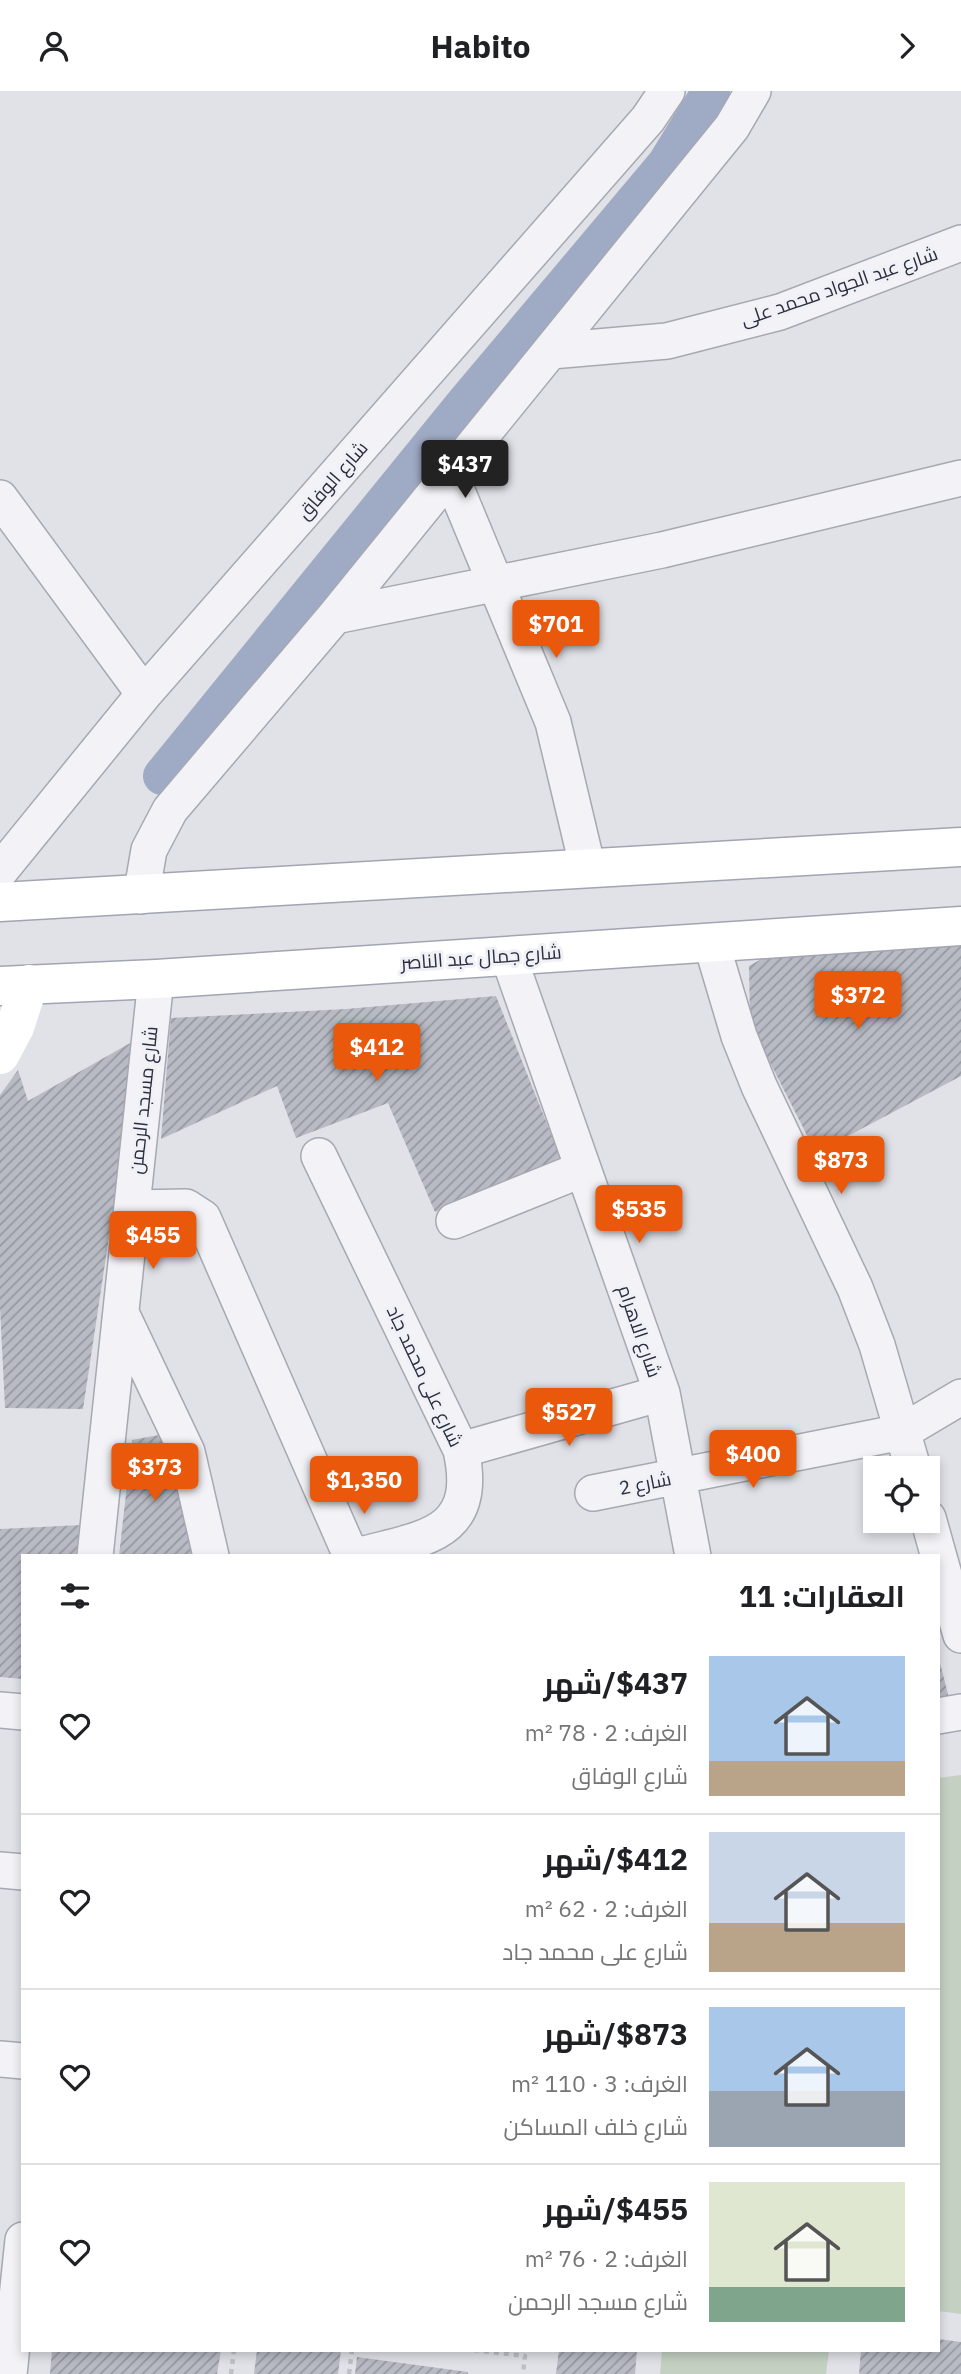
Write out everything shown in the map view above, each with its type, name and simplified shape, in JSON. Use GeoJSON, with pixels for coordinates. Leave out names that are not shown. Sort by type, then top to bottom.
{"type":"FeatureCollection","features":[{"type":"Feature","properties":{"kind":"main road"},"geometry":{"type":"LineString","coordinates":[[0,902],[141,896],[961,846]]}},
{"type":"Feature","properties":{"kind":"main road","name":"شارع جمال عبد الناصر"},"geometry":{"type":"LineString","coordinates":[[15,985],[156,979],[961,926]]}},
{"type":"Feature","properties":{"kind":"main road"},"geometry":{"type":"LineString","coordinates":[[0,1055],[15,1027],[15,985]]}},
{"type":"Feature","properties":{"kind":"street","name":"شارع الوفاق"},"geometry":{"type":"LineString","coordinates":[[0,871],[144,694],[648,119],[667,91]]}},
{"type":"Feature","properties":{"kind":"street"},"geometry":{"type":"LineString","coordinates":[[141,896],[149,850],[170,810],[335,616],[551,351],[732,127],[752,91]]}},
{"type":"Feature","properties":{"kind":"street","name":"شارع عبد الجواد محمد على"},"geometry":{"type":"LineString","coordinates":[[551,351],[667,341],[780,312],[961,243]]}},
{"type":"Feature","properties":{"kind":"street"},"geometry":{"type":"LineString","coordinates":[[450,474],[553,722],[588,869]]}},
{"type":"Feature","properties":{"kind":"street"},"geometry":{"type":"LineString","coordinates":[[335,616],[662,550],[961,478]]}},
{"type":"Feature","properties":{"kind":"street"},"geometry":{"type":"LineString","coordinates":[[0,498],[144,694]]}},
{"type":"Feature","properties":{"kind":"street"},"geometry":{"type":"LineString","coordinates":[[711,942],[739,1036],[759,1086],[868,1322],[909,1456]]}},
{"type":"Feature","properties":{"kind":"street","name":"شارع الاهرام"},"geometry":{"type":"LineString","coordinates":[[508,955],[662,1393],[680,1476],[693,1554]]}},
{"type":"Feature","properties":{"kind":"street","name":"شارع مسجد الرحمن"},"geometry":{"type":"LineString","coordinates":[[95,1554],[156,979]]}},
{"type":"Feature","properties":{"kind":"street","name":"شارع على محمد جاد"},"geometry":{"type":"LineString","coordinates":[[319,1156],[461,1450],[466,1481],[443,1543],[368,1554]]}},
{"type":"Feature","properties":{"kind":"street"},"geometry":{"type":"LineString","coordinates":[[454,1221],[583,1169]]}},
{"type":"Feature","properties":{"kind":"street","name":"شارع على محمد جاد"},"geometry":{"type":"LineString","coordinates":[[132,1208],[186,1207],[203,1218],[348,1549],[359,1554]]}},
{"type":"Feature","properties":{"kind":"street"},"geometry":{"type":"LineString","coordinates":[[121,1313],[187,1453],[211,1554]]}},
{"type":"Feature","properties":{"kind":"street"},"geometry":{"type":"LineString","coordinates":[[461,1450],[662,1393]]}},
{"type":"Feature","properties":{"kind":"street","name":"شارع 2"},"geometry":{"type":"LineString","coordinates":[[593,1493],[902,1432],[961,1397]]}},
{"type":"Feature","properties":{"kind":"street"},"geometry":{"type":"LineString","coordinates":[[932,1533],[937,1554]]}},
{"type":"Feature","properties":{"kind":"street"},"geometry":{"type":"LineString","coordinates":[[940,1567],[961,1635]]}},
{"type":"Feature","properties":{"kind":"street"},"geometry":{"type":"LineString","coordinates":[[0,1710],[21,1712]]}},
{"type":"Feature","properties":{"kind":"street"},"geometry":{"type":"LineString","coordinates":[[940,1716],[961,1712]]}},
{"type":"Feature","properties":{"kind":"street"},"geometry":{"type":"LineString","coordinates":[[0,1870],[21,1872]]}},
{"type":"Feature","properties":{"kind":"street"},"geometry":{"type":"LineString","coordinates":[[0,2059],[21,2061]]}},
{"type":"Feature","properties":{"kind":"street"},"geometry":{"type":"LineString","coordinates":[[9,2374],[14,2261]]}},
{"type":"Feature","properties":{"kind":"path"},"geometry":{"type":"LineString","coordinates":[[231,2374],[234,2352]]}},
{"type":"Feature","properties":{"kind":"path"},"geometry":{"type":"LineString","coordinates":[[349,2374],[352,2352]]}},
{"type":"Feature","properties":{"kind":"path"},"geometry":{"type":"LineString","coordinates":[[491,2352],[525,2356],[523,2374]]}},
{"type":"Feature","properties":{"kind":"green space"},"geometry":{"type":"Polygon","coordinates":[[[961,1775],[961,2314],[940,2311],[940,1778],[961,1775]]]}},
{"type":"Feature","properties":{"kind":"green space"},"geometry":{"type":"Polygon","coordinates":[[[662,2352],[829,2352],[826,2374],[660,2374],[662,2352]]]}},
{"type":"Feature","properties":{"kind":"building"},"geometry":{"type":"Polygon","coordinates":[[[961,946],[961,1076],[816,1153],[750,1023],[749,966],[774,952],[961,946]]]}},
{"type":"Feature","properties":{"kind":"building"},"geometry":{"type":"Polygon","coordinates":[[[496,996],[563,1164],[435,1212],[388,1103],[296,1138],[277,1086],[161,1139],[171,1018],[346,1009],[496,996]]]}},
{"type":"Feature","properties":{"kind":"building"},"geometry":{"type":"Polygon","coordinates":[[[139,1038],[83,1409],[5,1408],[0,1307],[0,1095],[18,1070],[28,1101],[139,1038]]]}},
{"type":"Feature","properties":{"kind":"building"},"geometry":{"type":"Polygon","coordinates":[[[170,1433],[195,1554],[119,1554],[132,1440],[170,1433]]]}},
{"type":"Feature","properties":{"kind":"building"},"geometry":{"type":"Polygon","coordinates":[[[82,1525],[78,1554],[21,1554],[21,1679],[0,1677],[0,1529],[82,1525]]]}},
{"type":"Feature","properties":{"kind":"building"},"geometry":{"type":"Polygon","coordinates":[[[940,1663],[950,1702],[940,1704],[940,1663]]]}},
{"type":"Feature","properties":{"kind":"building"},"geometry":{"type":"Polygon","coordinates":[[[940,2339],[961,2342],[961,2374],[859,2374],[861,2352],[940,2352],[940,2339]]]}},
{"type":"Feature","properties":{"kind":"building"},"geometry":{"type":"Polygon","coordinates":[[[52,2352],[221,2352],[217,2374],[50,2374],[52,2352]]]}},
{"type":"Feature","properties":{"kind":"building"},"geometry":{"type":"Polygon","coordinates":[[[257,2352],[341,2352],[338,2374],[254,2374],[257,2352]]]}},
{"type":"Feature","properties":{"kind":"building"},"geometry":{"type":"Polygon","coordinates":[[[559,2352],[637,2352],[635,2374],[556,2374],[559,2352]]]}},
{"type":"Feature","properties":{"kind":"building"},"geometry":{"type":"Polygon","coordinates":[[[357,2357],[468,2372],[468,2374],[355,2374],[357,2357]]]}},
{"type":"Feature","properties":{"kind":"waterway"},"geometry":{"type":"LineString","coordinates":[[162,776],[465,403],[666,164],[711,91]]}}]}
